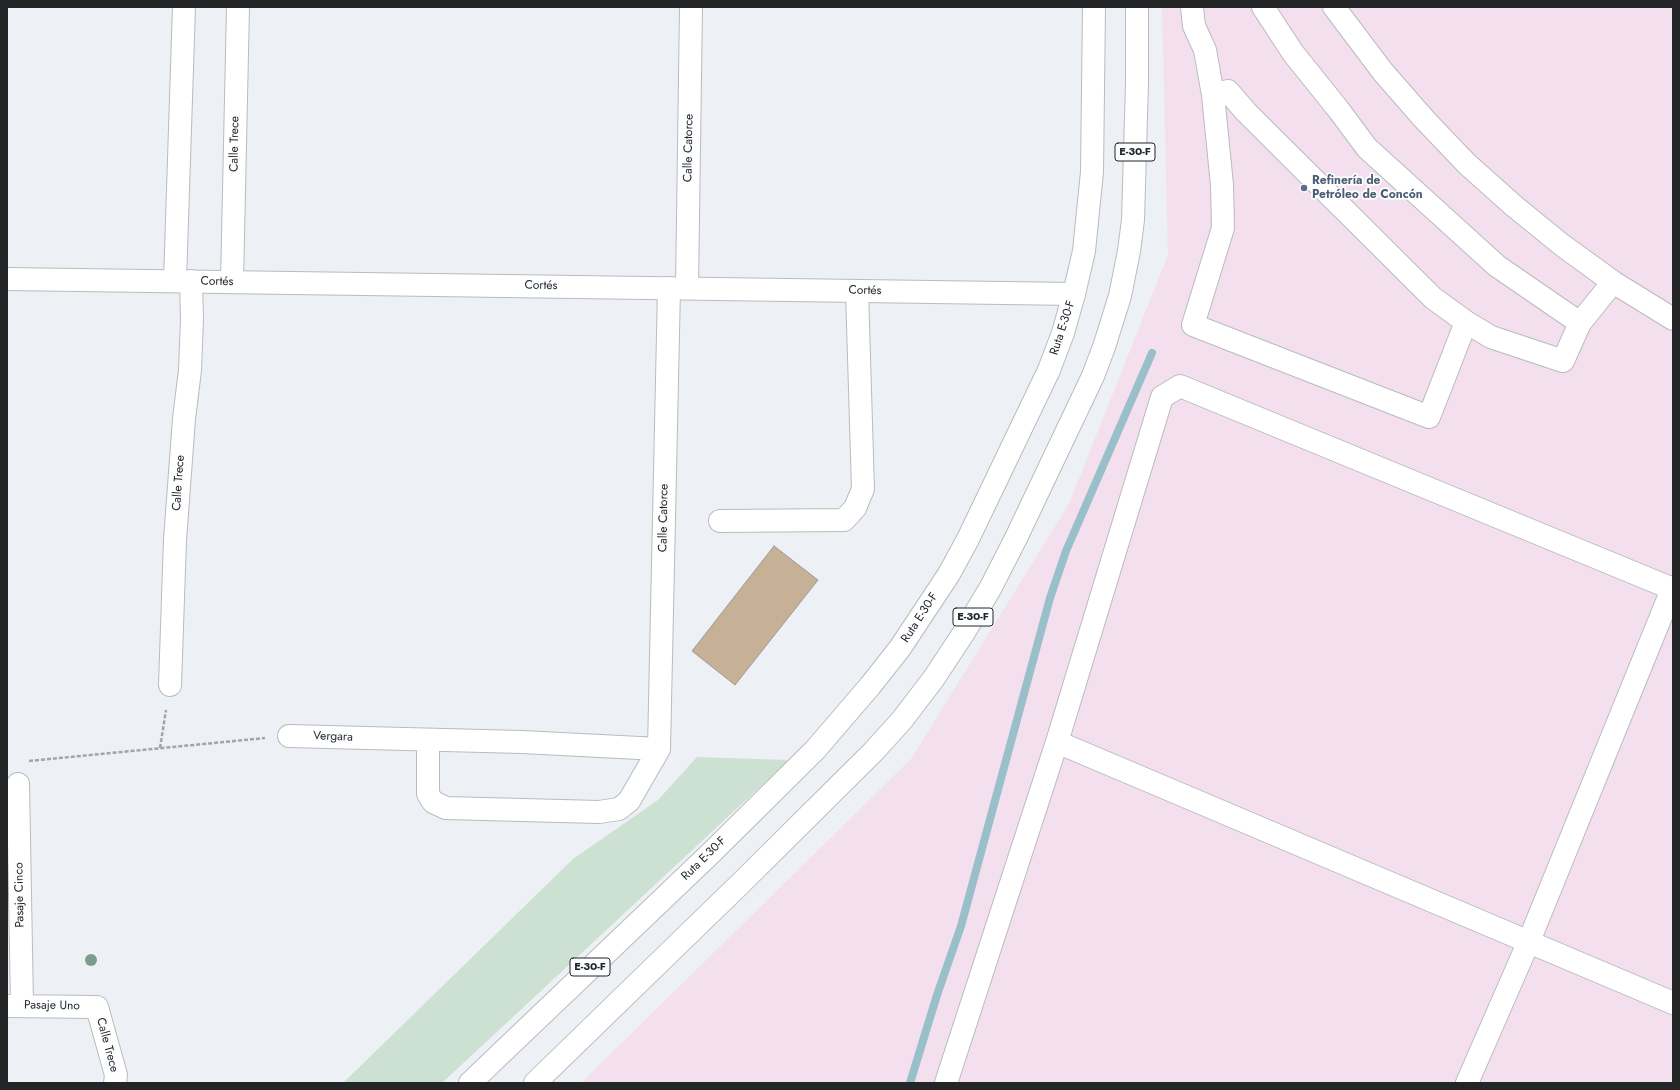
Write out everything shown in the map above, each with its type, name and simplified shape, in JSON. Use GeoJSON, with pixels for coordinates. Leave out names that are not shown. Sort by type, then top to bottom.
{"type":"FeatureCollection","features":[{"type":"Feature","properties":{"kind":"main road","name":"Calle Trece"},"geometry":{"type":"LineString","coordinates":[[170,685],[175,540],[184,419],[190,370],[192,320],[183,281],[184,7]]}},
{"type":"Feature","properties":{"kind":"main road","name":"Calle Trece"},"geometry":{"type":"LineString","coordinates":[[232,282],[238,7]]}},
{"type":"Feature","properties":{"kind":"main road","name":"Calle Catorce"},"geometry":{"type":"LineString","coordinates":[[659,749],[691,7]]}},
{"type":"Feature","properties":{"kind":"main road","name":"Ruta E-30-F"},"geometry":{"type":"LineString","coordinates":[[470,1083],[712,852],[815,750],[900,648],[936,594],[968,539],[1049,370],[1063,333],[1074,294],[1084,251],[1092,172],[1094,7]]}},
{"type":"Feature","properties":{"kind":"main road","name":"E-30-F"},"geometry":{"type":"LineString","coordinates":[[534,1083],[741,883],[873,752],[902,720],[934,678],[963,634],[991,586],[1020,531],[1090,384],[1104,347],[1120,296],[1130,251],[1133,220],[1137,83],[1137,7]]}},
{"type":"Feature","properties":{"kind":"main road"},"geometry":{"type":"LineString","coordinates":[[1192,7],[1194,26],[1205,50],[1213,95],[1222,185],[1223,228],[1193,325],[1429,417],[1466,322]]}},
{"type":"Feature","properties":{"kind":"main road"},"geometry":{"type":"LineString","coordinates":[[1263,7],[1293,53],[1367,148],[1497,266],[1580,323]]}},
{"type":"Feature","properties":{"kind":"main road"},"geometry":{"type":"LineString","coordinates":[[1334,7],[1383,72],[1424,119],[1467,164],[1520,211],[1562,245],[1613,282],[1673,319]]}},
{"type":"Feature","properties":{"kind":"main road"},"geometry":{"type":"LineString","coordinates":[[1213,95],[1228,91],[1246,112],[1433,298],[1466,322],[1491,337],[1563,361],[1580,323],[1613,282]]}},
{"type":"Feature","properties":{"kind":"main road","name":"Cortés"},"geometry":{"type":"LineString","coordinates":[[7,279],[1074,294]]}},
{"type":"Feature","properties":{"kind":"main road"},"geometry":{"type":"LineString","coordinates":[[720,521],[844,520],[855,508],[863,489],[857,291]]}},
{"type":"Feature","properties":{"kind":"main road"},"geometry":{"type":"LineString","coordinates":[[946,1083],[1057,742],[1162,397],[1180,386],[1673,588],[1529,941],[1467,1083]]}},
{"type":"Feature","properties":{"kind":"main road","name":"Vergara"},"geometry":{"type":"LineString","coordinates":[[289,736],[522,742],[659,749]]}},
{"type":"Feature","properties":{"kind":"main road"},"geometry":{"type":"LineString","coordinates":[[428,740],[428,794],[433,802],[446,808],[598,812],[619,809],[630,801],[659,749]]}},
{"type":"Feature","properties":{"kind":"main road"},"geometry":{"type":"LineString","coordinates":[[1057,742],[1673,1003]]}},
{"type":"Feature","properties":{"kind":"main road","name":"Pasaje Cinco"},"geometry":{"type":"LineString","coordinates":[[15,1006],[18,784]]}},
{"type":"Feature","properties":{"kind":"main road","name":"Pasaje Uno"},"geometry":{"type":"LineString","coordinates":[[15,1006],[97,1007]]}},
{"type":"Feature","properties":{"kind":"main road","name":"Calle Trece"},"geometry":{"type":"LineString","coordinates":[[97,1007],[116,1075],[115,1083]]}},
{"type":"Feature","properties":{"kind":"path"},"geometry":{"type":"LineString","coordinates":[[160,748],[170,685]]}},
{"type":"Feature","properties":{"kind":"path"},"geometry":{"type":"LineString","coordinates":[[27,761],[289,736]]}},
{"type":"Feature","properties":{"kind":"shaded area"},"geometry":{"type":"Polygon","coordinates":[[[1162,7],[1673,7],[1673,1083],[581,1083],[911,759],[1069,504],[1168,255],[1162,7]]]}},
{"type":"Feature","properties":{"kind":"green space"},"geometry":{"type":"Polygon","coordinates":[[[697,757],[789,760],[442,1083],[343,1083],[573,859],[658,800],[697,757]]]}},
{"type":"Feature","properties":{"kind":"building"},"geometry":{"type":"Polygon","coordinates":[[[774,546],[818,580],[735,685],[692,651],[774,546]]]}},
{"type":"Feature","properties":{"kind":"waterway"},"geometry":{"type":"LineString","coordinates":[[910,1083],[937,995],[961,926],[1050,598],[1066,551],[1152,353]]}},
{"type":"Feature","properties":{"kind":"place","name":"Refinería de Petróleo de Concón"},"geometry":{"type":"Point","coordinates":[1304,188]}}]}
